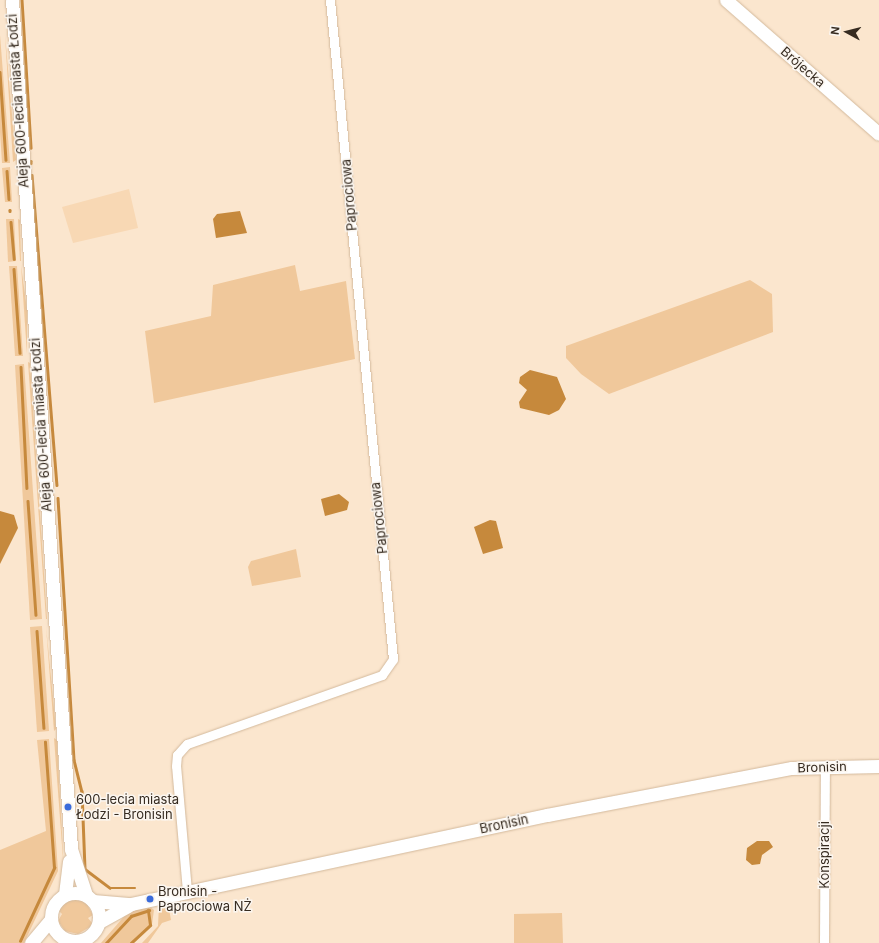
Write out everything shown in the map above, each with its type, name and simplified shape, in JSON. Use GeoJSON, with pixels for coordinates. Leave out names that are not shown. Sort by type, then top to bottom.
{"type":"FeatureCollection","features":[{"type":"Feature","properties":{"kind":"street","name":"Aleja 600-lecia miasta Łodzi"},"geometry":{"type":"LineString","coordinates":[[12,0],[71,849],[65,894]]}},
{"type":"Feature","properties":{"kind":"street","name":"Paprociowa"},"geometry":{"type":"LineString","coordinates":[[187,891],[176,766],[177,755],[186,744],[382,675],[393,659],[330,0]]}},
{"type":"Feature","properties":{"kind":"street","name":"Brójecka"},"geometry":{"type":"LineString","coordinates":[[726,0],[879,134]]}},
{"type":"Feature","properties":{"kind":"street","name":"Bronisin"},"geometry":{"type":"LineString","coordinates":[[99,922],[131,904],[554,813],[792,768],[825,766],[879,766]]}},
{"type":"Feature","properties":{"kind":"street","name":"Konspiracji"},"geometry":{"type":"LineString","coordinates":[[824,943],[825,766]]}},
{"type":"Feature","properties":{"kind":"street","name":"Aleja 600-lecia miasta Łodzi"},"geometry":{"type":"LineString","coordinates":[[71,849],[90,898]]}},
{"type":"Feature","properties":{"kind":"street"},"geometry":{"type":"LineString","coordinates":[[31,943],[51,919],[52,907],[65,894],[90,898],[99,922],[87,940],[67,940],[40,943]]}},
{"type":"Feature","properties":{"kind":"street","name":"Bronisin"},"geometry":{"type":"LineString","coordinates":[[90,898],[131,904]]}},
{"type":"Feature","properties":{"kind":"street"},"geometry":{"type":"LineString","coordinates":[[51,919],[67,940]]}},
{"type":"Feature","properties":{"kind":"shaded area"},"geometry":{"type":"Polygon","coordinates":[[[0,35],[10,163],[2,163],[0,132],[0,35]]]}},
{"type":"Feature","properties":{"kind":"shaded area"},"geometry":{"type":"Polygon","coordinates":[[[5,35],[16,160],[13,162],[5,35]]]}},
{"type":"Feature","properties":{"kind":"shaded area"},"geometry":{"type":"Polygon","coordinates":[[[10,167],[12,202],[5,202],[2,168],[10,167]]]}},
{"type":"Feature","properties":{"kind":"shaded area"},"geometry":{"type":"Polygon","coordinates":[[[129,189],[138,228],[73,243],[62,207],[129,189]]]}},
{"type":"Feature","properties":{"kind":"shaded area"},"geometry":{"type":"Polygon","coordinates":[[[240,211],[247,233],[216,238],[213,219],[217,214],[240,211]]]}},
{"type":"Feature","properties":{"kind":"shaded area"},"geometry":{"type":"Polygon","coordinates":[[[6,219],[14,219],[16,261],[8,262],[6,219]]]}},
{"type":"Feature","properties":{"kind":"shaded area"},"geometry":{"type":"Polygon","coordinates":[[[18,219],[20,220],[21,261],[20,261],[18,219]]]}},
{"type":"Feature","properties":{"kind":"shaded area"},"geometry":{"type":"Polygon","coordinates":[[[21,265],[27,310],[27,354],[21,265]]]}},
{"type":"Feature","properties":{"kind":"shaded area"},"geometry":{"type":"Polygon","coordinates":[[[295,265],[300,291],[346,281],[355,359],[154,403],[145,331],[211,316],[213,285],[295,265]]]}},
{"type":"Feature","properties":{"kind":"shaded area"},"geometry":{"type":"Polygon","coordinates":[[[9,266],[17,266],[23,356],[15,356],[9,266]]]}},
{"type":"Feature","properties":{"kind":"shaded area"},"geometry":{"type":"Polygon","coordinates":[[[750,280],[772,294],[773,332],[609,394],[581,374],[566,358],[566,346],[750,280]]]}},
{"type":"Feature","properties":{"kind":"shaded area"},"geometry":{"type":"Polygon","coordinates":[[[28,362],[30,363],[47,619],[46,619],[28,362]]]}},
{"type":"Feature","properties":{"kind":"shaded area"},"geometry":{"type":"Polygon","coordinates":[[[24,364],[42,619],[30,620],[15,365],[24,364]]]}},
{"type":"Feature","properties":{"kind":"shaded area"},"geometry":{"type":"Polygon","coordinates":[[[530,370],[557,377],[566,399],[559,410],[549,415],[520,408],[519,402],[527,390],[519,383],[520,377],[530,370]]]}},
{"type":"Feature","properties":{"kind":"shaded area"},"geometry":{"type":"Polygon","coordinates":[[[339,494],[349,502],[347,510],[325,516],[321,499],[339,494]]]}},
{"type":"Feature","properties":{"kind":"shaded area"},"geometry":{"type":"Polygon","coordinates":[[[0,511],[14,515],[18,528],[0,564],[0,511]]]}},
{"type":"Feature","properties":{"kind":"shaded area"},"geometry":{"type":"Polygon","coordinates":[[[490,520],[496,521],[503,548],[483,554],[474,527],[490,520]]]}},
{"type":"Feature","properties":{"kind":"shaded area"},"geometry":{"type":"Polygon","coordinates":[[[296,549],[301,577],[252,586],[248,567],[251,561],[296,549]]]}},
{"type":"Feature","properties":{"kind":"shaded area"},"geometry":{"type":"Polygon","coordinates":[[[42,626],[49,731],[37,732],[30,627],[42,626]]]}},
{"type":"Feature","properties":{"kind":"shaded area"},"geometry":{"type":"Polygon","coordinates":[[[46,626],[56,729],[54,731],[46,626]]]}},
{"type":"Feature","properties":{"kind":"shaded area"},"geometry":{"type":"Polygon","coordinates":[[[54,738],[57,740],[64,872],[54,738]]]}},
{"type":"Feature","properties":{"kind":"shaded area"},"geometry":{"type":"Polygon","coordinates":[[[49,739],[58,871],[24,943],[0,943],[0,850],[46,831],[37,740],[49,739]]]}},
{"type":"Feature","properties":{"kind":"shaded area"},"geometry":{"type":"Polygon","coordinates":[[[757,841],[769,841],[773,847],[762,855],[760,864],[752,865],[746,860],[747,848],[757,841]]]}},
{"type":"Feature","properties":{"kind":"shaded area"},"geometry":{"type":"Polygon","coordinates":[[[73,898],[85,901],[93,915],[88,918],[92,923],[90,927],[78,934],[65,931],[58,921],[62,914],[58,910],[61,905],[73,898]]]}},
{"type":"Feature","properties":{"kind":"shaded area"},"geometry":{"type":"Polygon","coordinates":[[[167,898],[171,920],[162,923],[148,943],[142,943],[158,926],[159,905],[167,898]]]}},
{"type":"Feature","properties":{"kind":"shaded area"},"geometry":{"type":"Polygon","coordinates":[[[149,906],[154,910],[152,924],[133,943],[101,943],[127,913],[149,906]]]}},
{"type":"Feature","properties":{"kind":"shaded area"},"geometry":{"type":"Polygon","coordinates":[[[562,913],[563,943],[514,943],[514,914],[562,913]]]}},
{"type":"Feature","properties":{"kind":"waterway"},"geometry":{"type":"LineString","coordinates":[[22,0],[31,148]]}},
{"type":"Feature","properties":{"kind":"waterway"},"geometry":{"type":"LineString","coordinates":[[0,72],[6,160]]}},
{"type":"Feature","properties":{"kind":"waterway"},"geometry":{"type":"LineString","coordinates":[[7,171],[9,199]]}},
{"type":"Feature","properties":{"kind":"waterway"},"geometry":{"type":"LineString","coordinates":[[32,175],[57,485]]}},
{"type":"Feature","properties":{"kind":"waterway"},"geometry":{"type":"LineString","coordinates":[[11,222],[14,259]]}},
{"type":"Feature","properties":{"kind":"waterway"},"geometry":{"type":"LineString","coordinates":[[14,269],[20,353]]}},
{"type":"Feature","properties":{"kind":"waterway"},"geometry":{"type":"LineString","coordinates":[[21,367],[27,488]]}},
{"type":"Feature","properties":{"kind":"waterway"},"geometry":{"type":"LineString","coordinates":[[58,498],[74,760],[82,791],[85,869],[110,888],[135,888]]}},
{"type":"Feature","properties":{"kind":"waterway"},"geometry":{"type":"LineString","coordinates":[[28,501],[36,615]]}},
{"type":"Feature","properties":{"kind":"waterway"},"geometry":{"type":"LineString","coordinates":[[37,631],[44,728]]}},
{"type":"Feature","properties":{"kind":"waterway"},"geometry":{"type":"LineString","coordinates":[[20,941],[54,868],[45,742]]}},
{"type":"Feature","properties":{"kind":"waterway"},"geometry":{"type":"LineString","coordinates":[[163,906],[166,901]]}},
{"type":"Feature","properties":{"kind":"waterway"},"geometry":{"type":"LineString","coordinates":[[131,943],[150,925],[148,910]]}},
{"type":"Feature","properties":{"kind":"waterway"},"geometry":{"type":"LineString","coordinates":[[106,943],[131,916],[149,910]]}},
{"type":"Feature","properties":{"kind":"place","name":"600-lecia miasta Łodzi - Bronisin"},"geometry":{"type":"Point","coordinates":[68,807]}},
{"type":"Feature","properties":{"kind":"place","name":"Bronisin - Paprociowa NŻ"},"geometry":{"type":"Point","coordinates":[150,899]}}]}
